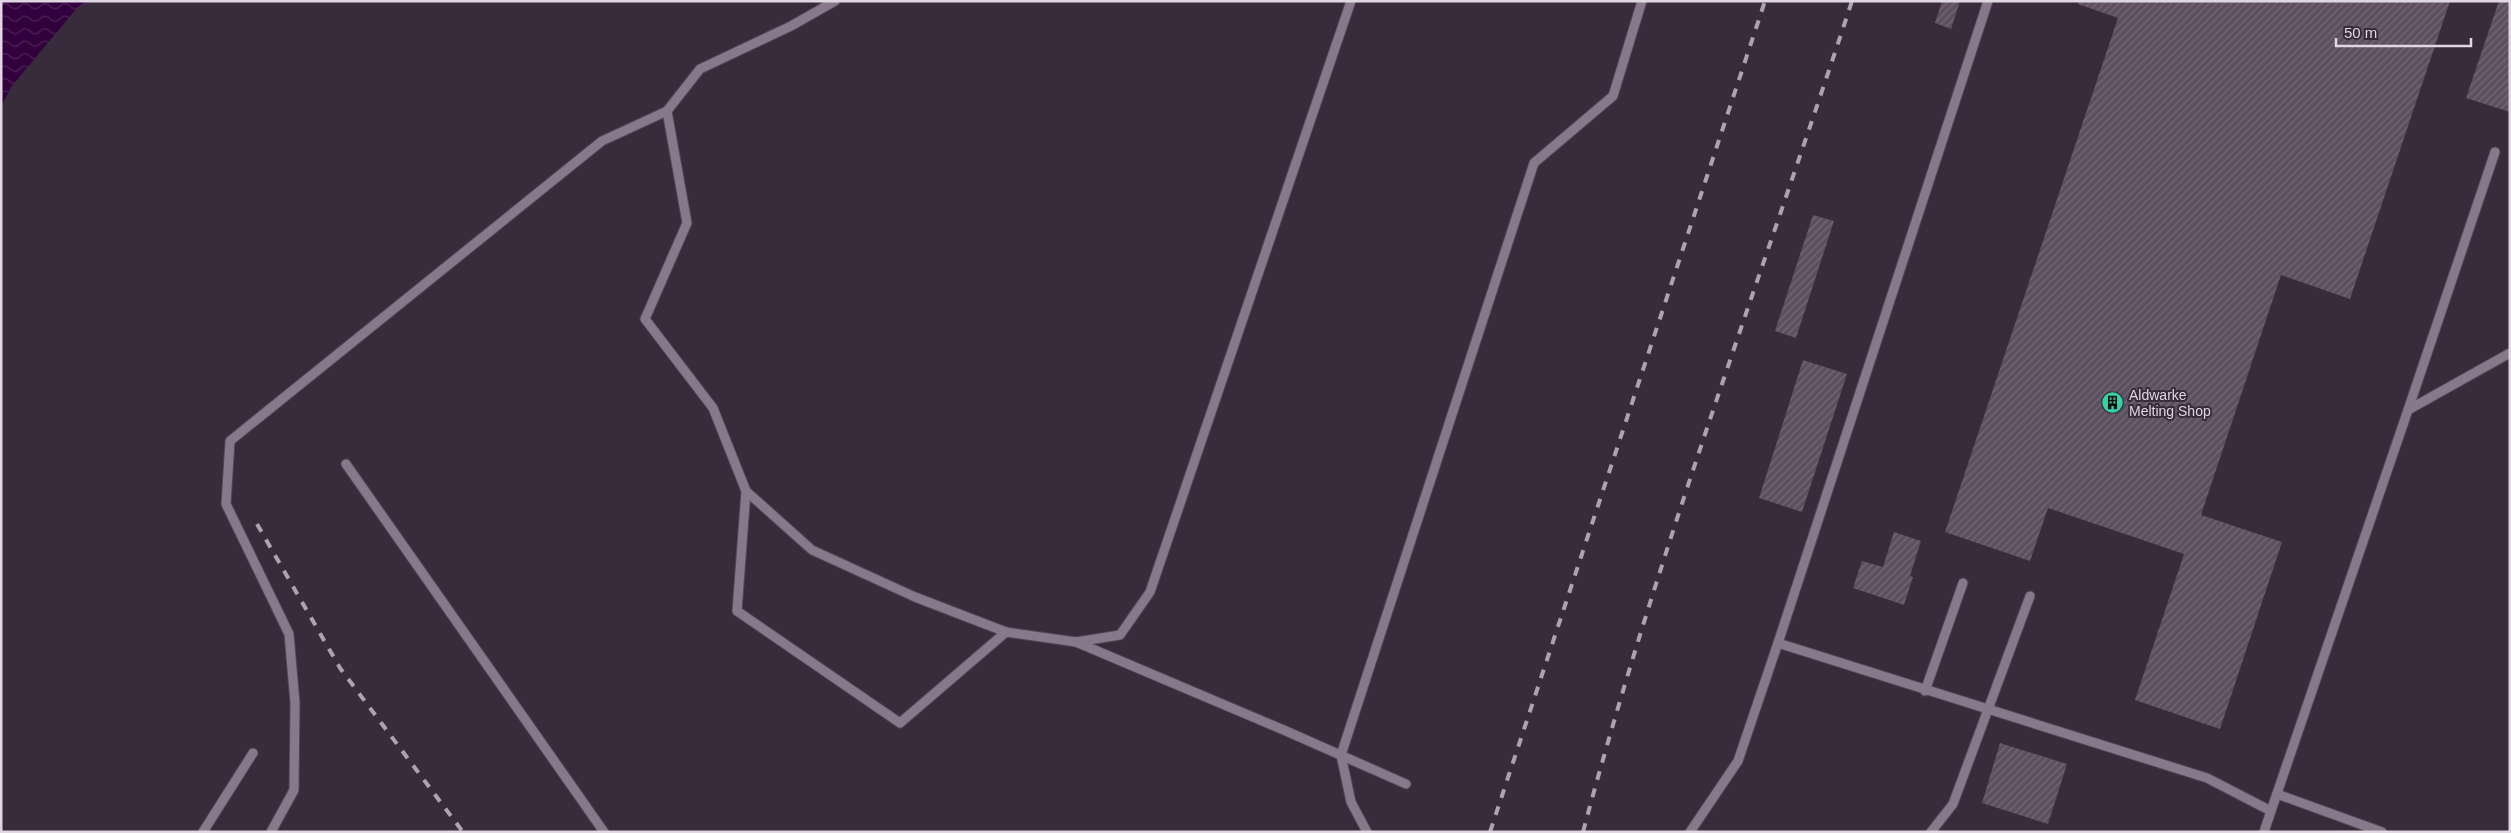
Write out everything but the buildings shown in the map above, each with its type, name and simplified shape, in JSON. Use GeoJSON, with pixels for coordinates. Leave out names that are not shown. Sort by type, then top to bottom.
{"type":"FeatureCollection","features":[{"type":"Feature","properties":{"kind":"lane"},"geometry":{"type":"LineString","coordinates":[[272,832],[294,790],[295,703],[289,634],[226,504],[230,441],[602,140],[667,111],[700,69],[791,26],[835,1]]}},
{"type":"Feature","properties":{"kind":"lane"},"geometry":{"type":"LineString","coordinates":[[1076,642],[1120,634],[1150,592],[1351,1]]}},
{"type":"Feature","properties":{"kind":"lane"},"geometry":{"type":"LineString","coordinates":[[1367,832],[1351,802],[1341,755],[1534,163],[1613,96],[1642,1]]}},
{"type":"Feature","properties":{"kind":"lane"},"geometry":{"type":"LineString","coordinates":[[1690,832],[1738,761],[1988,1]]}},
{"type":"Feature","properties":{"kind":"lane"},"geometry":{"type":"LineString","coordinates":[[667,111],[687,223],[645,319],[713,408],[746,491],[737,611],[900,723],[1006,632]]}},
{"type":"Feature","properties":{"kind":"lane"},"geometry":{"type":"LineString","coordinates":[[2264,832],[2495,152]]}},
{"type":"Feature","properties":{"kind":"lane"},"geometry":{"type":"LineString","coordinates":[[2408,410],[2510,353]]}},
{"type":"Feature","properties":{"kind":"lane"},"geometry":{"type":"LineString","coordinates":[[346,464],[604,832]]}},
{"type":"Feature","properties":{"kind":"lane"},"geometry":{"type":"LineString","coordinates":[[746,491],[812,550],[915,597],[1006,632],[1076,642],[1406,784]]}},
{"type":"Feature","properties":{"kind":"lane"},"geometry":{"type":"LineString","coordinates":[[1925,691],[1963,583]]}},
{"type":"Feature","properties":{"kind":"lane"},"geometry":{"type":"LineString","coordinates":[[1931,832],[1953,804],[2030,596]]}},
{"type":"Feature","properties":{"kind":"lane"},"geometry":{"type":"LineString","coordinates":[[1778,643],[1925,691],[2207,778],[2271,812]]}},
{"type":"Feature","properties":{"kind":"lane"},"geometry":{"type":"LineString","coordinates":[[203,832],[253,753]]}},
{"type":"Feature","properties":{"kind":"lane"},"geometry":{"type":"LineString","coordinates":[[2277,794],[2382,832]]}},
{"type":"Feature","properties":{"kind":"water"},"geometry":{"type":"Polygon","coordinates":[[[1,1],[87,1],[77,8],[11,87],[1,107],[1,1]]]}},
{"type":"Feature","properties":{"kind":"railway"},"geometry":{"type":"LineString","coordinates":[[1490,832],[1765,1]]}},
{"type":"Feature","properties":{"kind":"railway"},"geometry":{"type":"LineString","coordinates":[[1583,832],[1612,727],[1677,519],[1852,1]]}},
{"type":"Feature","properties":{"kind":"railway"},"geometry":{"type":"LineString","coordinates":[[257,524],[340,668],[463,832]]}},
{"type":"Feature","properties":{"kind":"place","name":"Aldwarke Melting Shop"},"geometry":{"type":"Point","coordinates":[2113,403]}}]}
